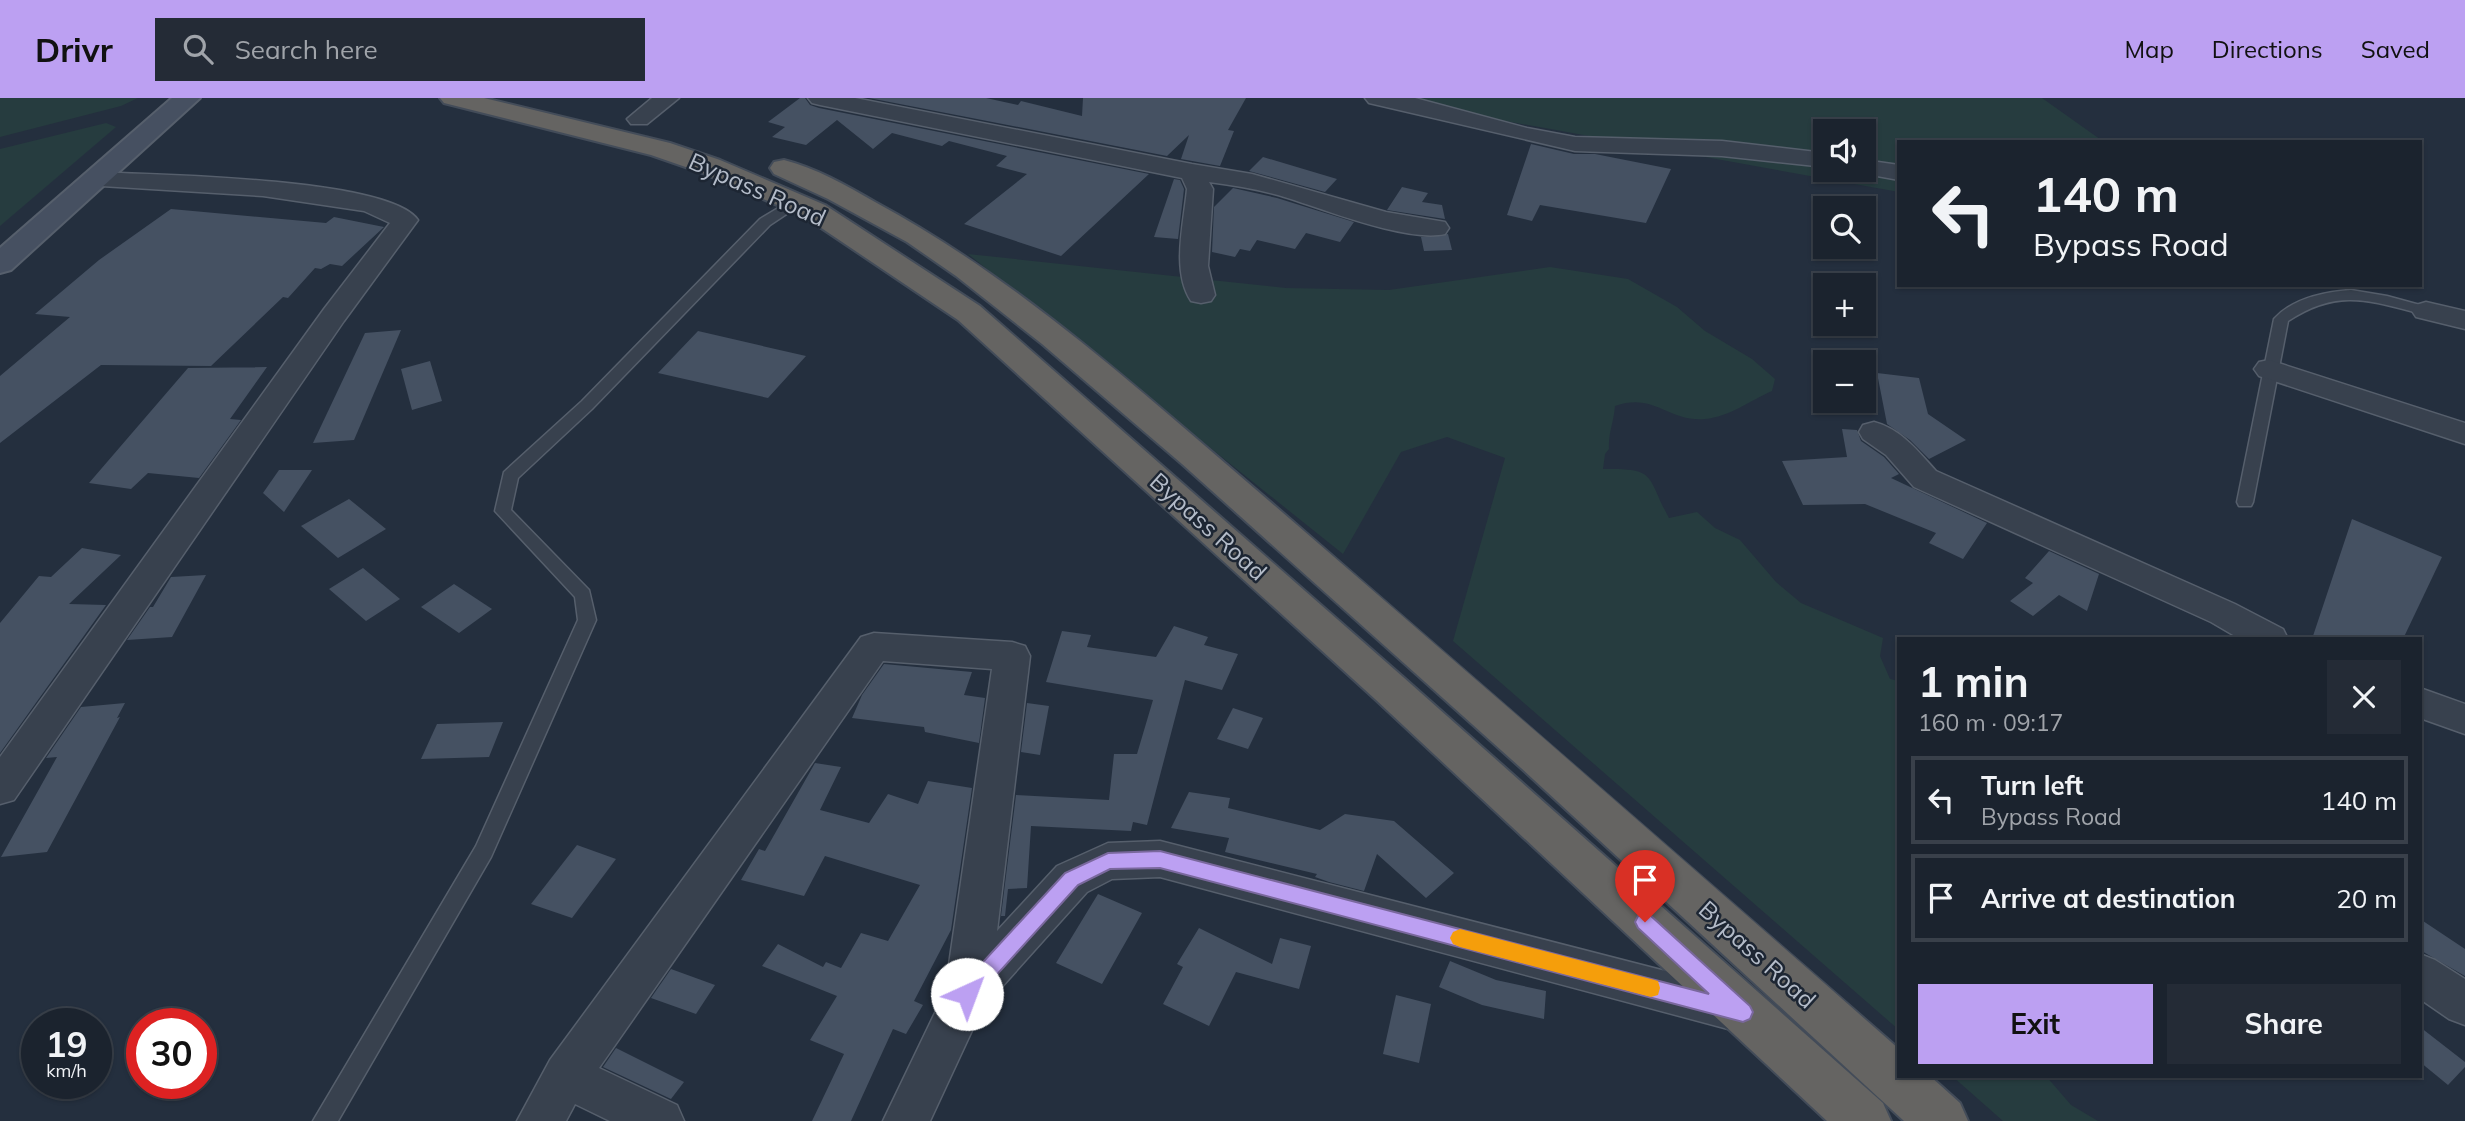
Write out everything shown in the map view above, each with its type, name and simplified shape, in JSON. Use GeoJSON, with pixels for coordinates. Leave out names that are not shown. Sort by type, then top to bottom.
{"type":"FeatureCollection","features":[{"type":"Feature","properties":{"kind":"highway","name":"Bypass Road"},"geometry":{"type":"LineString","coordinates":[[453,98],[660,149],[917,236],[967,270],[1103,380],[1536,756],[1942,1121]]}},
{"type":"Feature","properties":{"kind":"highway","name":"Bypass Road"},"geometry":{"type":"LineString","coordinates":[[541,98],[653,109],[717,141],[778,165],[816,202],[969,313],[997,337],[1389,688],[1865,1121]]}},
{"type":"Feature","properties":{"kind":"main road"},"geometry":{"type":"LineString","coordinates":[[0,264],[187,98]]}},
{"type":"Feature","properties":{"kind":"street"},"geometry":{"type":"LineString","coordinates":[[820,98],[1192,172],[1227,176],[1284,189],[1405,225],[1436,228]]}},
{"type":"Feature","properties":{"kind":"street"},"geometry":{"type":"LineString","coordinates":[[1377,98],[1437,109],[1510,130],[1571,143],[1618,148],[1748,150],[1813,158]]}},
{"type":"Feature","properties":{"kind":"street"},"geometry":{"type":"LineString","coordinates":[[1876,169],[1897,173]]}},
{"type":"Feature","properties":{"kind":"street"},"geometry":{"type":"LineString","coordinates":[[1192,172],[1199,189],[1194,266],[1201,295]]}},
{"type":"Feature","properties":{"kind":"street"},"geometry":{"type":"LineString","coordinates":[[0,788],[334,315],[405,220],[370,204],[263,188],[94,180]]}},
{"type":"Feature","properties":{"kind":"street"},"geometry":{"type":"LineString","coordinates":[[2426,311],[2465,320]]}},
{"type":"Feature","properties":{"kind":"street"},"geometry":{"type":"LineString","coordinates":[[2269,369],[2465,434]]}},
{"type":"Feature","properties":{"kind":"street"},"geometry":{"type":"LineString","coordinates":[[1874,432],[1898,448],[1925,479],[2223,613],[2266,637]]}},
{"type":"Feature","properties":{"kind":"street"},"geometry":{"type":"LineString","coordinates":[[540,1121],[566,1076],[874,647],[1012,656],[967,994]]}},
{"type":"Feature","properties":{"kind":"street"},"geometry":{"type":"LineString","coordinates":[[2422,704],[2465,719]]}},
{"type":"Feature","properties":{"kind":"street"},"geometry":{"type":"LineString","coordinates":[[906,1121],[967,994],[1072,879],[1108,861],[1160,859],[1743,1012]]}},
{"type":"Feature","properties":{"kind":"street"},"geometry":{"type":"LineString","coordinates":[[2422,975],[2465,1004]]}},
{"type":"Feature","properties":{"kind":"street"},"geometry":{"type":"LineString","coordinates":[[566,1076],[661,1121]]}},
{"type":"Feature","properties":{"kind":"lane"},"geometry":{"type":"LineString","coordinates":[[325,1121],[484,851],[587,620],[583,595],[503,511],[510,476],[587,405],[765,222],[816,202]]}},
{"type":"Feature","properties":{"kind":"lane"},"geometry":{"type":"LineString","coordinates":[[2245,502],[2269,369],[2281,319],[2299,305],[2324,296],[2347,293],[2379,296],[2426,311]]}},
{"type":"Feature","properties":{"kind":"green space"},"geometry":{"type":"Polygon","coordinates":[[[0,98],[138,98],[121,106],[0,137],[0,98]]]}},
{"type":"Feature","properties":{"kind":"green space"},"geometry":{"type":"Polygon","coordinates":[[[1378,98],[2042,98],[2101,140],[1897,140],[1897,192],[1844,182],[1876,182],[1876,119],[1813,119],[1813,176],[1378,98]]]}},
{"type":"Feature","properties":{"kind":"green space"},"geometry":{"type":"Polygon","coordinates":[[[106,123],[116,127],[0,226],[0,149],[106,123]]]}},
{"type":"Feature","properties":{"kind":"green space"},"geometry":{"type":"Polygon","coordinates":[[[968,254],[1286,288],[1389,290],[1550,267],[1628,279],[1677,307],[1705,331],[1752,359],[1775,379],[1772,391],[1723,415],[1692,419],[1641,403],[1615,406],[1609,449],[1605,454],[1603,469],[1642,473],[1653,484],[1669,518],[1697,512],[1715,528],[1740,540],[1776,582],[1801,603],[1883,638],[1880,656],[1890,679],[1897,681],[1897,1028],[1453,641],[1505,458],[1447,437],[1401,452],[1343,554],[968,254]]]}},
{"type":"Feature","properties":{"kind":"green space"},"geometry":{"type":"Polygon","coordinates":[[[1954,1078],[2048,1078],[2071,1105],[2098,1121],[2003,1121],[1954,1078]]]}},
{"type":"Feature","properties":{"kind":"building"},"geometry":{"type":"Polygon","coordinates":[[[800,98],[805,98],[810,105],[819,108],[1149,174],[1061,256],[964,224],[1027,174],[996,166],[1007,156],[949,141],[942,146],[892,133],[873,149],[837,120],[806,145],[772,137],[785,127],[768,122],[800,98]]]}},
{"type":"Feature","properties":{"kind":"building"},"geometry":{"type":"Polygon","coordinates":[[[869,98],[986,98],[1018,105],[1021,101],[1082,116],[1083,98],[1246,98],[1228,130],[1234,131],[1220,166],[1181,159],[1189,135],[1167,156],[869,98]]]}},
{"type":"Feature","properties":{"kind":"building"},"geometry":{"type":"Polygon","coordinates":[[[1531,144],[1574,154],[1595,154],[1671,169],[1646,223],[1540,205],[1532,221],[1507,215],[1531,144]]]}},
{"type":"Feature","properties":{"kind":"building"},"geometry":{"type":"Polygon","coordinates":[[[1263,157],[1337,179],[1325,192],[1249,171],[1263,157]]]}},
{"type":"Feature","properties":{"kind":"building"},"geometry":{"type":"Polygon","coordinates":[[[1174,179],[1180,180],[1184,189],[1178,239],[1154,237],[1174,179]]]}},
{"type":"Feature","properties":{"kind":"building"},"geometry":{"type":"Polygon","coordinates":[[[1402,187],[1428,193],[1422,202],[1442,205],[1445,219],[1387,210],[1402,187]]]}},
{"type":"Feature","properties":{"kind":"building"},"geometry":{"type":"Polygon","coordinates":[[[1233,188],[1277,198],[1354,222],[1340,242],[1306,233],[1295,249],[1257,240],[1250,251],[1240,249],[1235,257],[1212,252],[1214,207],[1233,188]]]}},
{"type":"Feature","properties":{"kind":"building"},"geometry":{"type":"Polygon","coordinates":[[[171,209],[326,223],[334,217],[384,227],[342,266],[330,264],[321,269],[315,268],[288,298],[283,297],[211,366],[101,365],[0,443],[0,376],[70,317],[35,314],[99,260],[171,209]]]}},
{"type":"Feature","properties":{"kind":"building"},"geometry":{"type":"Polygon","coordinates":[[[1448,234],[1452,250],[1424,251],[1421,237],[1448,234]]]}},
{"type":"Feature","properties":{"kind":"building"},"geometry":{"type":"Polygon","coordinates":[[[401,330],[354,440],[313,443],[365,333],[401,330]]]}},
{"type":"Feature","properties":{"kind":"building"},"geometry":{"type":"Polygon","coordinates":[[[698,331],[806,356],[768,398],[658,373],[698,331]]]}},
{"type":"Feature","properties":{"kind":"building"},"geometry":{"type":"Polygon","coordinates":[[[430,361],[442,401],[412,410],[401,369],[430,361]]]}},
{"type":"Feature","properties":{"kind":"building"},"geometry":{"type":"Polygon","coordinates":[[[267,367],[230,419],[241,420],[199,478],[148,473],[131,489],[89,483],[188,368],[267,367]]]}},
{"type":"Feature","properties":{"kind":"building"},"geometry":{"type":"Polygon","coordinates":[[[1877,373],[1919,378],[1928,414],[1966,440],[1929,459],[1910,440],[1887,424],[1877,373]]]}},
{"type":"Feature","properties":{"kind":"building"},"geometry":{"type":"Polygon","coordinates":[[[1842,429],[1857,430],[1861,441],[1884,457],[1899,474],[1891,478],[1987,523],[1963,559],[1929,543],[1936,533],[1865,504],[1803,505],[1782,461],[1847,457],[1842,429]]]}},
{"type":"Feature","properties":{"kind":"building"},"geometry":{"type":"Polygon","coordinates":[[[279,470],[312,470],[284,512],[263,493],[279,470]]]}},
{"type":"Feature","properties":{"kind":"building"},"geometry":{"type":"Polygon","coordinates":[[[349,499],[386,529],[338,558],[301,526],[349,499]]]}},
{"type":"Feature","properties":{"kind":"building"},"geometry":{"type":"Polygon","coordinates":[[[2352,519],[2442,557],[2404,637],[2313,637],[2352,519]]]}},
{"type":"Feature","properties":{"kind":"building"},"geometry":{"type":"Polygon","coordinates":[[[82,548],[121,555],[69,604],[106,605],[0,753],[0,623],[39,576],[51,577],[82,548]]]}},
{"type":"Feature","properties":{"kind":"building"},"geometry":{"type":"Polygon","coordinates":[[[2049,551],[2099,574],[2087,611],[2059,595],[2033,616],[2010,601],[2033,583],[2025,578],[2049,551]]]}},
{"type":"Feature","properties":{"kind":"building"},"geometry":{"type":"Polygon","coordinates":[[[363,568],[400,599],[366,621],[329,589],[363,568]]]}},
{"type":"Feature","properties":{"kind":"building"},"geometry":{"type":"Polygon","coordinates":[[[206,575],[172,637],[127,640],[150,607],[153,607],[171,577],[206,575]]]}},
{"type":"Feature","properties":{"kind":"building"},"geometry":{"type":"Polygon","coordinates":[[[454,584],[492,609],[459,633],[421,607],[454,584]]]}},
{"type":"Feature","properties":{"kind":"building"},"geometry":{"type":"Polygon","coordinates":[[[1174,626],[1208,637],[1204,645],[1238,654],[1222,690],[1185,680],[1147,825],[1133,822],[1131,831],[1031,826],[1027,888],[1008,889],[1005,916],[1001,916],[1016,795],[1109,800],[1114,754],[1137,754],[1153,700],[1046,682],[1062,631],[1091,635],[1087,647],[1156,657],[1174,626]]]}},
{"type":"Feature","properties":{"kind":"building"},"geometry":{"type":"Polygon","coordinates":[[[884,664],[972,672],[964,695],[985,698],[979,743],[925,732],[924,727],[852,718],[862,695],[884,664]]]}},
{"type":"Feature","properties":{"kind":"building"},"geometry":{"type":"Polygon","coordinates":[[[125,703],[47,852],[1,857],[57,757],[46,758],[81,707],[125,703]]]}},
{"type":"Feature","properties":{"kind":"building"},"geometry":{"type":"Polygon","coordinates":[[[1027,703],[1049,706],[1040,755],[1021,752],[1027,703]]]}},
{"type":"Feature","properties":{"kind":"building"},"geometry":{"type":"Polygon","coordinates":[[[1233,708],[1263,718],[1248,749],[1217,739],[1233,708]]]}},
{"type":"Feature","properties":{"kind":"building"},"geometry":{"type":"Polygon","coordinates":[[[503,722],[489,757],[421,759],[437,724],[503,722]]]}},
{"type":"Feature","properties":{"kind":"building"},"geometry":{"type":"Polygon","coordinates":[[[815,763],[841,767],[820,810],[869,823],[888,794],[918,804],[928,781],[972,788],[951,930],[914,1001],[923,1005],[906,1034],[893,1029],[851,1121],[812,1121],[844,1054],[810,1040],[837,996],[762,966],[778,944],[823,967],[826,962],[841,968],[861,933],[888,941],[920,885],[825,856],[804,896],[741,880],[759,849],[765,851],[815,763]]]}},
{"type":"Feature","properties":{"kind":"building"},"geometry":{"type":"Polygon","coordinates":[[[1189,792],[1230,798],[1228,808],[1320,830],[1345,814],[1394,821],[1454,873],[1426,898],[1377,854],[1364,891],[1315,877],[1317,874],[1225,852],[1229,838],[1171,828],[1189,792]]]}},
{"type":"Feature","properties":{"kind":"building"},"geometry":{"type":"Polygon","coordinates":[[[577,845],[616,859],[572,918],[531,904],[577,845]]]}},
{"type":"Feature","properties":{"kind":"building"},"geometry":{"type":"Polygon","coordinates":[[[1098,894],[1142,913],[1102,984],[1056,963],[1098,894]]]}},
{"type":"Feature","properties":{"kind":"building"},"geometry":{"type":"Polygon","coordinates":[[[2422,920],[2465,949],[2465,976],[2422,951],[2422,920]]]}},
{"type":"Feature","properties":{"kind":"building"},"geometry":{"type":"Polygon","coordinates":[[[1199,928],[1272,964],[1280,938],[1311,946],[1299,989],[1236,972],[1209,1026],[1163,1004],[1183,967],[1177,964],[1199,928]]]}},
{"type":"Feature","properties":{"kind":"building"},"geometry":{"type":"Polygon","coordinates":[[[1450,961],[1496,980],[1546,991],[1544,1019],[1482,1005],[1439,987],[1450,961]]]}},
{"type":"Feature","properties":{"kind":"building"},"geometry":{"type":"Polygon","coordinates":[[[671,969],[715,985],[696,1014],[651,998],[671,969]]]}},
{"type":"Feature","properties":{"kind":"building"},"geometry":{"type":"Polygon","coordinates":[[[1396,995],[1431,1004],[1419,1063],[1383,1054],[1396,995]]]}},
{"type":"Feature","properties":{"kind":"building"},"geometry":{"type":"Polygon","coordinates":[[[2422,1029],[2465,1062],[2465,1067],[2448,1085],[2422,1064],[2422,1029]]]}},
{"type":"Feature","properties":{"kind":"building"},"geometry":{"type":"Polygon","coordinates":[[[616,1048],[684,1082],[671,1099],[603,1067],[616,1048]]]}},
{"type":"Feature","properties":{"kind":"slow traffic"},"geometry":{"type":"LineString","coordinates":[[1460,938],[1651,988]]}},
{"type":"Feature","properties":{"kind":"route"},"geometry":{"type":"LineString","coordinates":[[967,994],[1072,879],[1108,861],[1160,859],[1743,1012],[1645,922]]}}]}
